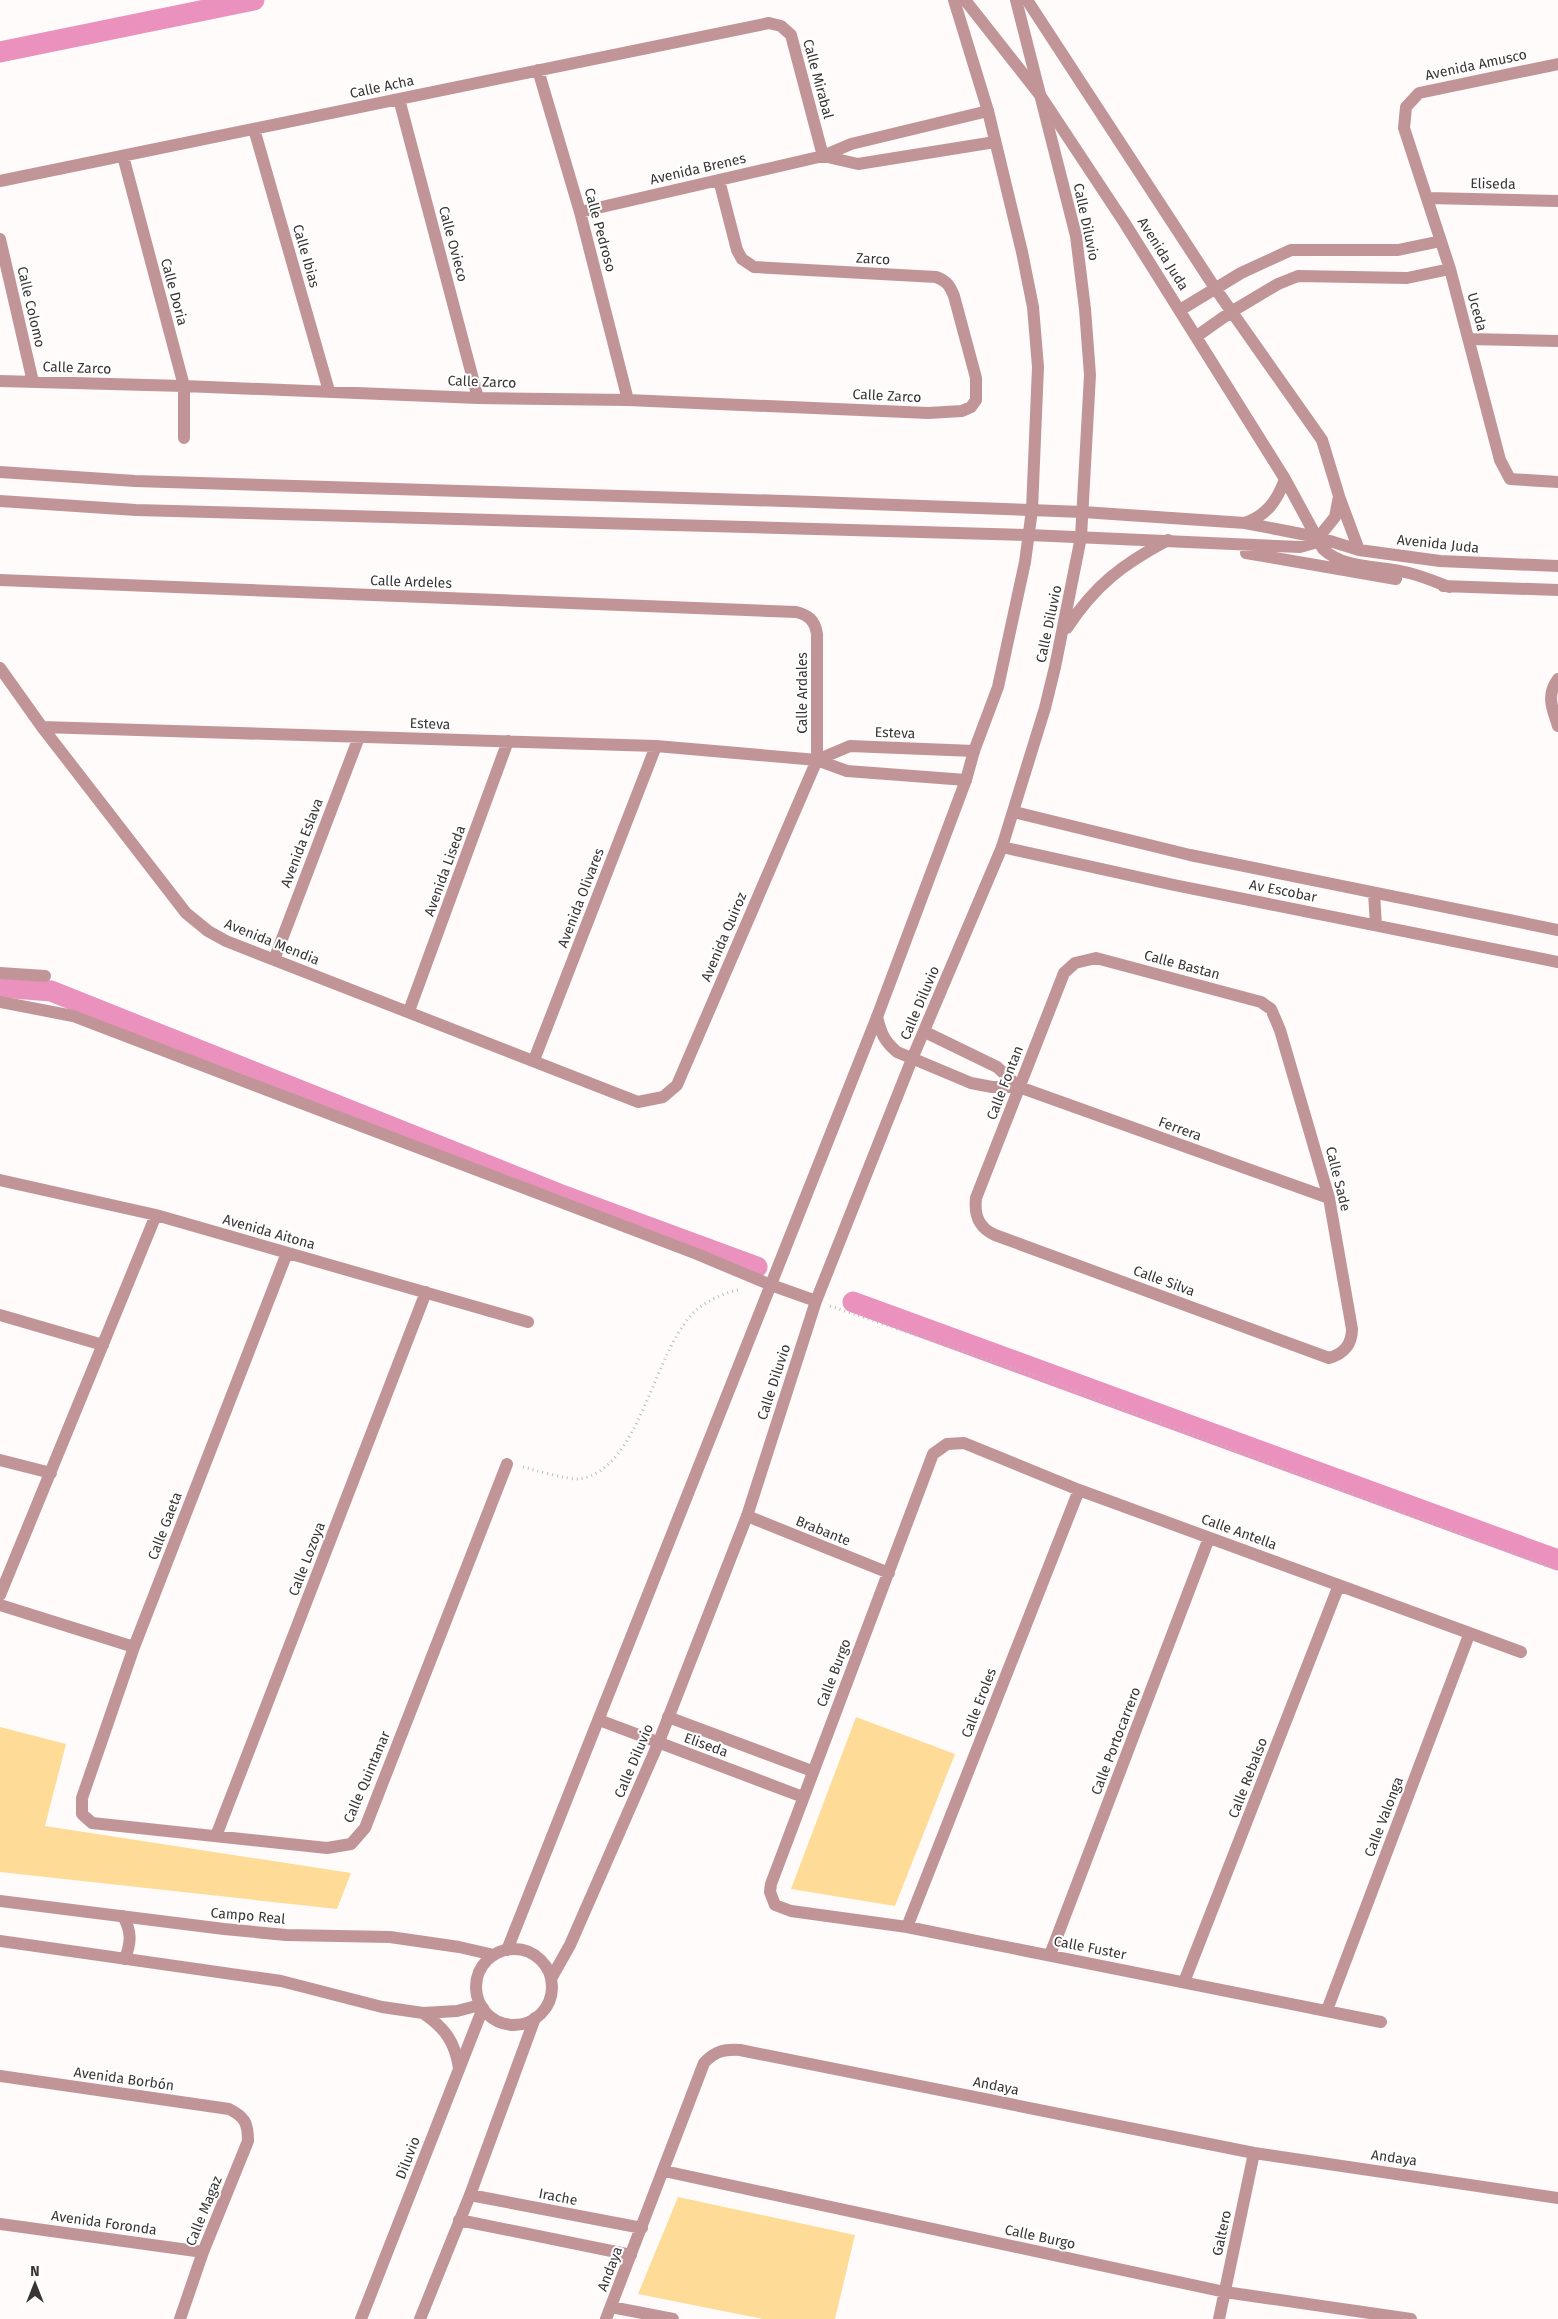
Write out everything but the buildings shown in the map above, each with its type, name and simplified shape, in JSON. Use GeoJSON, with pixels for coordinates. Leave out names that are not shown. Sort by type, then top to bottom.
{"type":"FeatureCollection","features":[{"type":"Feature","properties":{"kind":"street"},"geometry":{"type":"LineString","coordinates":[[507,1950],[877,1017],[966,780],[974,751],[998,687],[1017,605],[1032,510],[1038,367],[1036,335],[1025,268],[988,111],[954,0]]}},
{"type":"Feature","properties":{"kind":"street","name":"Avenida Juda"},"geometry":{"type":"LineString","coordinates":[[965,0],[1040,95],[1197,336],[1271,461],[1284,479],[1323,549],[1332,557],[1348,563],[1408,573],[1449,587]]}},
{"type":"Feature","properties":{"kind":"street","name":"Calle Diluvio"},"geometry":{"type":"LineString","coordinates":[[552,1977],[570,1945],[658,1744],[747,1516],[816,1301],[912,1059],[1002,847],[1045,708],[1063,634],[1081,537],[1090,375],[1085,309],[1076,236],[1016,0]]}},
{"type":"Feature","properties":{"kind":"street","name":"Avenida Juda"},"geometry":{"type":"LineString","coordinates":[[0,501],[136,510],[1029,535],[1168,540],[1285,548],[1308,546],[1335,518],[1339,496],[1322,440],[1215,288],[1027,0]]}},
{"type":"Feature","properties":{"kind":"street","name":"Calle Acha"},"geometry":{"type":"LineString","coordinates":[[0,181],[770,23]]}},
{"type":"Feature","properties":{"kind":"street","name":"Calle Mirabal"},"geometry":{"type":"LineString","coordinates":[[770,23],[781,26],[791,35],[823,156]]}},
{"type":"Feature","properties":{"kind":"street","name":"Avenida Amusco"},"geometry":{"type":"LineString","coordinates":[[1406,107],[1419,93],[1558,64]]}},
{"type":"Feature","properties":{"kind":"street","name":"Calle Pedroso"},"geometry":{"type":"LineString","coordinates":[[538,70],[580,212],[628,400]]}},
{"type":"Feature","properties":{"kind":"street","name":"Calle Ovieco"},"geometry":{"type":"LineString","coordinates":[[399,99],[478,398]]}},
{"type":"Feature","properties":{"kind":"street","name":"Uceda"},"geometry":{"type":"LineString","coordinates":[[1406,107],[1404,128],[1450,269],[1500,460],[1510,479],[1558,482]]}},
{"type":"Feature","properties":{"kind":"street","name":"Avenida Brenes"},"geometry":{"type":"LineString","coordinates":[[580,212],[823,156],[851,144],[988,111]]}},
{"type":"Feature","properties":{"kind":"street","name":"Calle Ibias"},"geometry":{"type":"LineString","coordinates":[[254,128],[329,391]]}},
{"type":"Feature","properties":{"kind":"street","name":"Avenida Brenes"},"geometry":{"type":"LineString","coordinates":[[823,156],[858,164],[995,142]]}},
{"type":"Feature","properties":{"kind":"street","name":"Calle Doria"},"geometry":{"type":"LineString","coordinates":[[123,156],[184,386],[184,438]]}},
{"type":"Feature","properties":{"kind":"street","name":"Zarco"},"geometry":{"type":"LineString","coordinates":[[720,180],[737,250],[748,264],[762,269],[936,277],[949,285],[978,389],[976,400],[971,407],[962,411]]}},
{"type":"Feature","properties":{"kind":"street","name":"Eliseda"},"geometry":{"type":"LineString","coordinates":[[1428,198],[1558,201]]}},
{"type":"Feature","properties":{"kind":"street","name":"Calle Colomo"},"geometry":{"type":"LineString","coordinates":[[0,238],[33,382]]}},
{"type":"Feature","properties":{"kind":"street"},"geometry":{"type":"LineString","coordinates":[[1180,310],[1269,258],[1291,250],[1398,250],[1441,241]]}},
{"type":"Feature","properties":{"kind":"street"},"geometry":{"type":"LineString","coordinates":[[1197,336],[1278,284],[1298,276],[1407,278],[1450,269]]}},
{"type":"Feature","properties":{"kind":"street"},"geometry":{"type":"LineString","coordinates":[[1469,339],[1558,341]]}},
{"type":"Feature","properties":{"kind":"street","name":"Calle Zarco"},"geometry":{"type":"LineString","coordinates":[[0,381],[329,391],[478,398],[628,400],[928,413],[962,411]]}},
{"type":"Feature","properties":{"kind":"street","name":"Avenida Juda"},"geometry":{"type":"LineString","coordinates":[[0,472],[135,481],[1083,512],[1245,523],[1317,537],[1359,550],[1440,561],[1558,566]]}},
{"type":"Feature","properties":{"kind":"street"},"geometry":{"type":"LineString","coordinates":[[1245,523],[1259,518],[1270,507],[1277,499],[1284,479]]}},
{"type":"Feature","properties":{"kind":"street"},"geometry":{"type":"LineString","coordinates":[[1339,496],[1359,550]]}},
{"type":"Feature","properties":{"kind":"street"},"geometry":{"type":"LineString","coordinates":[[1063,634],[1082,604],[1107,578],[1136,557],[1168,540]]}},
{"type":"Feature","properties":{"kind":"street","name":"Avenida Juda"},"geometry":{"type":"LineString","coordinates":[[1190,542],[1340,571],[1449,587],[1558,590]]}},
{"type":"Feature","properties":{"kind":"street","name":"Calle Ardeles"},"geometry":{"type":"LineString","coordinates":[[0,580],[796,612],[806,615],[816,625]]}},
{"type":"Feature","properties":{"kind":"street","name":"Calle Ardales"},"geometry":{"type":"LineString","coordinates":[[816,625],[817,760]]}},
{"type":"Feature","properties":{"kind":"street","name":"Avenida Mendia"},"geometry":{"type":"LineString","coordinates":[[0,668],[42,727],[186,913],[208,931],[274,960],[410,1011],[638,1102]]}},
{"type":"Feature","properties":{"kind":"street"},"geometry":{"type":"LineString","coordinates":[[1555,684],[1551,705],[1558,726]]}},
{"type":"Feature","properties":{"kind":"street","name":"Esteva"},"geometry":{"type":"LineString","coordinates":[[42,727],[656,746],[817,760],[847,771],[966,780]]}},
{"type":"Feature","properties":{"kind":"street","name":"Avenida Eslava"},"geometry":{"type":"LineString","coordinates":[[274,960],[359,736]]}},
{"type":"Feature","properties":{"kind":"street","name":"Avenida Liseda"},"geometry":{"type":"LineString","coordinates":[[410,1011],[508,741]]}},
{"type":"Feature","properties":{"kind":"street","name":"Avenida Olivares"},"geometry":{"type":"LineString","coordinates":[[534,1060],[656,746]]}},
{"type":"Feature","properties":{"kind":"street","name":"Esteva"},"geometry":{"type":"LineString","coordinates":[[817,760],[850,746],[974,751]]}},
{"type":"Feature","properties":{"kind":"street","name":"Avenida Quiroz"},"geometry":{"type":"LineString","coordinates":[[638,1102],[663,1098],[677,1085],[817,760]]}},
{"type":"Feature","properties":{"kind":"street"},"geometry":{"type":"LineString","coordinates":[[1014,812],[1190,855],[1558,930]]}},
{"type":"Feature","properties":{"kind":"street","name":"Av Escobar"},"geometry":{"type":"LineString","coordinates":[[1002,847],[1174,885],[1558,962]]}},
{"type":"Feature","properties":{"kind":"street"},"geometry":{"type":"LineString","coordinates":[[1374,893],[1376,925]]}},
{"type":"Feature","properties":{"kind":"street","name":"Calle Bastan"},"geometry":{"type":"LineString","coordinates":[[1075,963],[1096,958],[1261,1002],[1268,1005],[1275,1016]]}},
{"type":"Feature","properties":{"kind":"street","name":"Calle Fontan"},"geometry":{"type":"LineString","coordinates":[[977,1218],[974,1209],[976,1198],[1064,973],[1075,963]]}},
{"type":"Feature","properties":{"kind":"street"},"geometry":{"type":"LineString","coordinates":[[0,974],[45,976]]}},
{"type":"Feature","properties":{"kind":"street"},"geometry":{"type":"LineString","coordinates":[[0,1002],[73,1016],[816,1301]]}},
{"type":"Feature","properties":{"kind":"street","name":"Calle Sade"},"geometry":{"type":"LineString","coordinates":[[1275,1016],[1330,1198],[1352,1329],[1352,1339],[1344,1350]]}},
{"type":"Feature","properties":{"kind":"street","name":"Ferrera"},"geometry":{"type":"LineString","coordinates":[[877,1017],[881,1034],[887,1044],[897,1052],[971,1083],[992,1087],[1020,1087],[1330,1198]]}},
{"type":"Feature","properties":{"kind":"street","name":"Ferrera"},"geometry":{"type":"LineString","coordinates":[[925,1032],[997,1067],[1020,1087]]}},
{"type":"Feature","properties":{"kind":"street","name":"Avenida Aitona"},"geometry":{"type":"LineString","coordinates":[[0,1180],[156,1215],[528,1322]]}},
{"type":"Feature","properties":{"kind":"street"},"geometry":{"type":"LineString","coordinates":[[0,1595],[156,1215]]}},
{"type":"Feature","properties":{"kind":"street","name":"Calle Silva"},"geometry":{"type":"LineString","coordinates":[[977,1218],[988,1232],[1329,1358],[1337,1356],[1344,1350]]}},
{"type":"Feature","properties":{"kind":"street","name":"Calle Gaeta"},"geometry":{"type":"LineString","coordinates":[[82,1814],[82,1798],[134,1647],[287,1252]]}},
{"type":"Feature","properties":{"kind":"street","name":"Calle Lozoya"},"geometry":{"type":"LineString","coordinates":[[216,1836],[426,1292]]}},
{"type":"Feature","properties":{"kind":"street"},"geometry":{"type":"LineString","coordinates":[[0,1315],[103,1345]]}},
{"type":"Feature","properties":{"kind":"street","name":"Calle Antella"},"geometry":{"type":"LineString","coordinates":[[947,1444],[964,1443],[1079,1490],[1339,1585],[1469,1635],[1520,1652]]}},
{"type":"Feature","properties":{"kind":"street","name":"Calle Burgo"},"geometry":{"type":"LineString","coordinates":[[791,1911],[775,1905],[772,1899],[771,1884],[933,1454],[938,1448],[947,1444]]}},
{"type":"Feature","properties":{"kind":"street"},"geometry":{"type":"LineString","coordinates":[[0,1460],[50,1473]]}},
{"type":"Feature","properties":{"kind":"street","name":"Calle Quintanar"},"geometry":{"type":"LineString","coordinates":[[82,1814],[92,1823],[327,1848],[351,1844],[365,1828],[508,1464]]}},
{"type":"Feature","properties":{"kind":"street","name":"Calle Eroles"},"geometry":{"type":"LineString","coordinates":[[908,1927],[1079,1490]]}},
{"type":"Feature","properties":{"kind":"street","name":"Brabante"},"geometry":{"type":"LineString","coordinates":[[747,1516],[889,1573]]}},
{"type":"Feature","properties":{"kind":"street","name":"Calle Portocarrero"},"geometry":{"type":"LineString","coordinates":[[1050,1955],[1209,1538]]}},
{"type":"Feature","properties":{"kind":"street","name":"Calle Rebalso"},"geometry":{"type":"LineString","coordinates":[[1184,1982],[1339,1585]]}},
{"type":"Feature","properties":{"kind":"street"},"geometry":{"type":"LineString","coordinates":[[0,1605],[134,1647]]}},
{"type":"Feature","properties":{"kind":"street","name":"Calle Valonga"},"geometry":{"type":"LineString","coordinates":[[1327,2010],[1469,1635]]}},
{"type":"Feature","properties":{"kind":"street","name":"Eliseda"},"geometry":{"type":"LineString","coordinates":[[668,1717],[812,1772]]}},
{"type":"Feature","properties":{"kind":"street","name":"Eliseda"},"geometry":{"type":"LineString","coordinates":[[599,1720],[658,1744],[803,1797]]}},
{"type":"Feature","properties":{"kind":"street","name":"Campo Real"},"geometry":{"type":"LineString","coordinates":[[0,1901],[286,1935],[390,1937],[460,1947],[494,1955]]}},
{"type":"Feature","properties":{"kind":"street","name":"Calle Fuster"},"geometry":{"type":"LineString","coordinates":[[791,1911],[908,1927],[1381,2022]]}},
{"type":"Feature","properties":{"kind":"street"},"geometry":{"type":"LineString","coordinates":[[123,1916],[130,1928],[131,1943],[125,1958]]}},
{"type":"Feature","properties":{"kind":"street"},"geometry":{"type":"LineString","coordinates":[[0,1941],[281,1981],[382,2007],[423,2013],[482,2007]]}},
{"type":"Feature","properties":{"kind":"street"},"geometry":{"type":"LineString","coordinates":[[507,1950],[526,1951],[542,1961],[552,1977],[551,2000],[535,2018],[523,2025],[506,2025],[491,2018],[482,2007],[476,1987],[481,1969],[494,1955],[507,1950]]}},
{"type":"Feature","properties":{"kind":"street","name":"Diluvio"},"geometry":{"type":"LineString","coordinates":[[361,2319],[482,2007]]}},
{"type":"Feature","properties":{"kind":"street"},"geometry":{"type":"LineString","coordinates":[[423,2013],[445,2030],[457,2052],[459,2068]]}},
{"type":"Feature","properties":{"kind":"street"},"geometry":{"type":"LineString","coordinates":[[420,2319],[470,2195],[535,2018]]}},
{"type":"Feature","properties":{"kind":"street","name":"Andaya"},"geometry":{"type":"LineString","coordinates":[[606,2319],[704,2063],[711,2056],[727,2050],[750,2052],[1254,2152],[1558,2198]]}},
{"type":"Feature","properties":{"kind":"street","name":"Avenida Borbón"},"geometry":{"type":"LineString","coordinates":[[0,2076],[229,2109],[242,2116]]}},
{"type":"Feature","properties":{"kind":"street","name":"Calle Magaz"},"geometry":{"type":"LineString","coordinates":[[180,2319],[203,2252],[248,2141],[248,2126],[242,2116]]}},
{"type":"Feature","properties":{"kind":"street","name":"Galtero"},"geometry":{"type":"LineString","coordinates":[[1219,2319],[1254,2152]]}},
{"type":"Feature","properties":{"kind":"street","name":"Calle Burgo"},"geometry":{"type":"LineString","coordinates":[[664,2171],[1225,2292],[1411,2319]]}},
{"type":"Feature","properties":{"kind":"street","name":"Irache"},"geometry":{"type":"LineString","coordinates":[[470,2195],[642,2228]]}},
{"type":"Feature","properties":{"kind":"street"},"geometry":{"type":"LineString","coordinates":[[459,2220],[631,2256]]}},
{"type":"Feature","properties":{"kind":"street","name":"Avenida Foronda"},"geometry":{"type":"LineString","coordinates":[[0,2224],[203,2252]]}},
{"type":"Feature","properties":{"kind":"street"},"geometry":{"type":"LineString","coordinates":[[611,2307],[673,2319]]}},
{"type":"Feature","properties":{"kind":"path"},"geometry":{"type":"LineString","coordinates":[[508,1464],[578,1479],[608,1467],[634,1429],[681,1330],[699,1308],[717,1297],[740,1289]]}},
{"type":"Feature","properties":{"kind":"path"},"geometry":{"type":"LineString","coordinates":[[816,1301],[1027,1373],[1558,1570]]}},
{"type":"Feature","properties":{"kind":"shaded area"},"geometry":{"type":"Polygon","coordinates":[[[856,1717],[955,1754],[895,1906],[791,1889],[856,1717]]]}},
{"type":"Feature","properties":{"kind":"shaded area"},"geometry":{"type":"Polygon","coordinates":[[[0,1727],[66,1744],[45,1826],[351,1873],[337,1909],[0,1872],[0,1727]]]}},
{"type":"Feature","properties":{"kind":"shaded area"},"geometry":{"type":"Polygon","coordinates":[[[678,2197],[855,2235],[835,2319],[763,2319],[638,2294],[678,2197]]]}},
{"type":"Feature","properties":{"kind":"waterway"},"geometry":{"type":"LineString","coordinates":[[0,52],[254,0]]}},
{"type":"Feature","properties":{"kind":"waterway"},"geometry":{"type":"LineString","coordinates":[[0,987],[51,991],[559,1194],[757,1267]]}},
{"type":"Feature","properties":{"kind":"waterway"},"geometry":{"type":"LineString","coordinates":[[853,1302],[1558,1560]]}}]}
